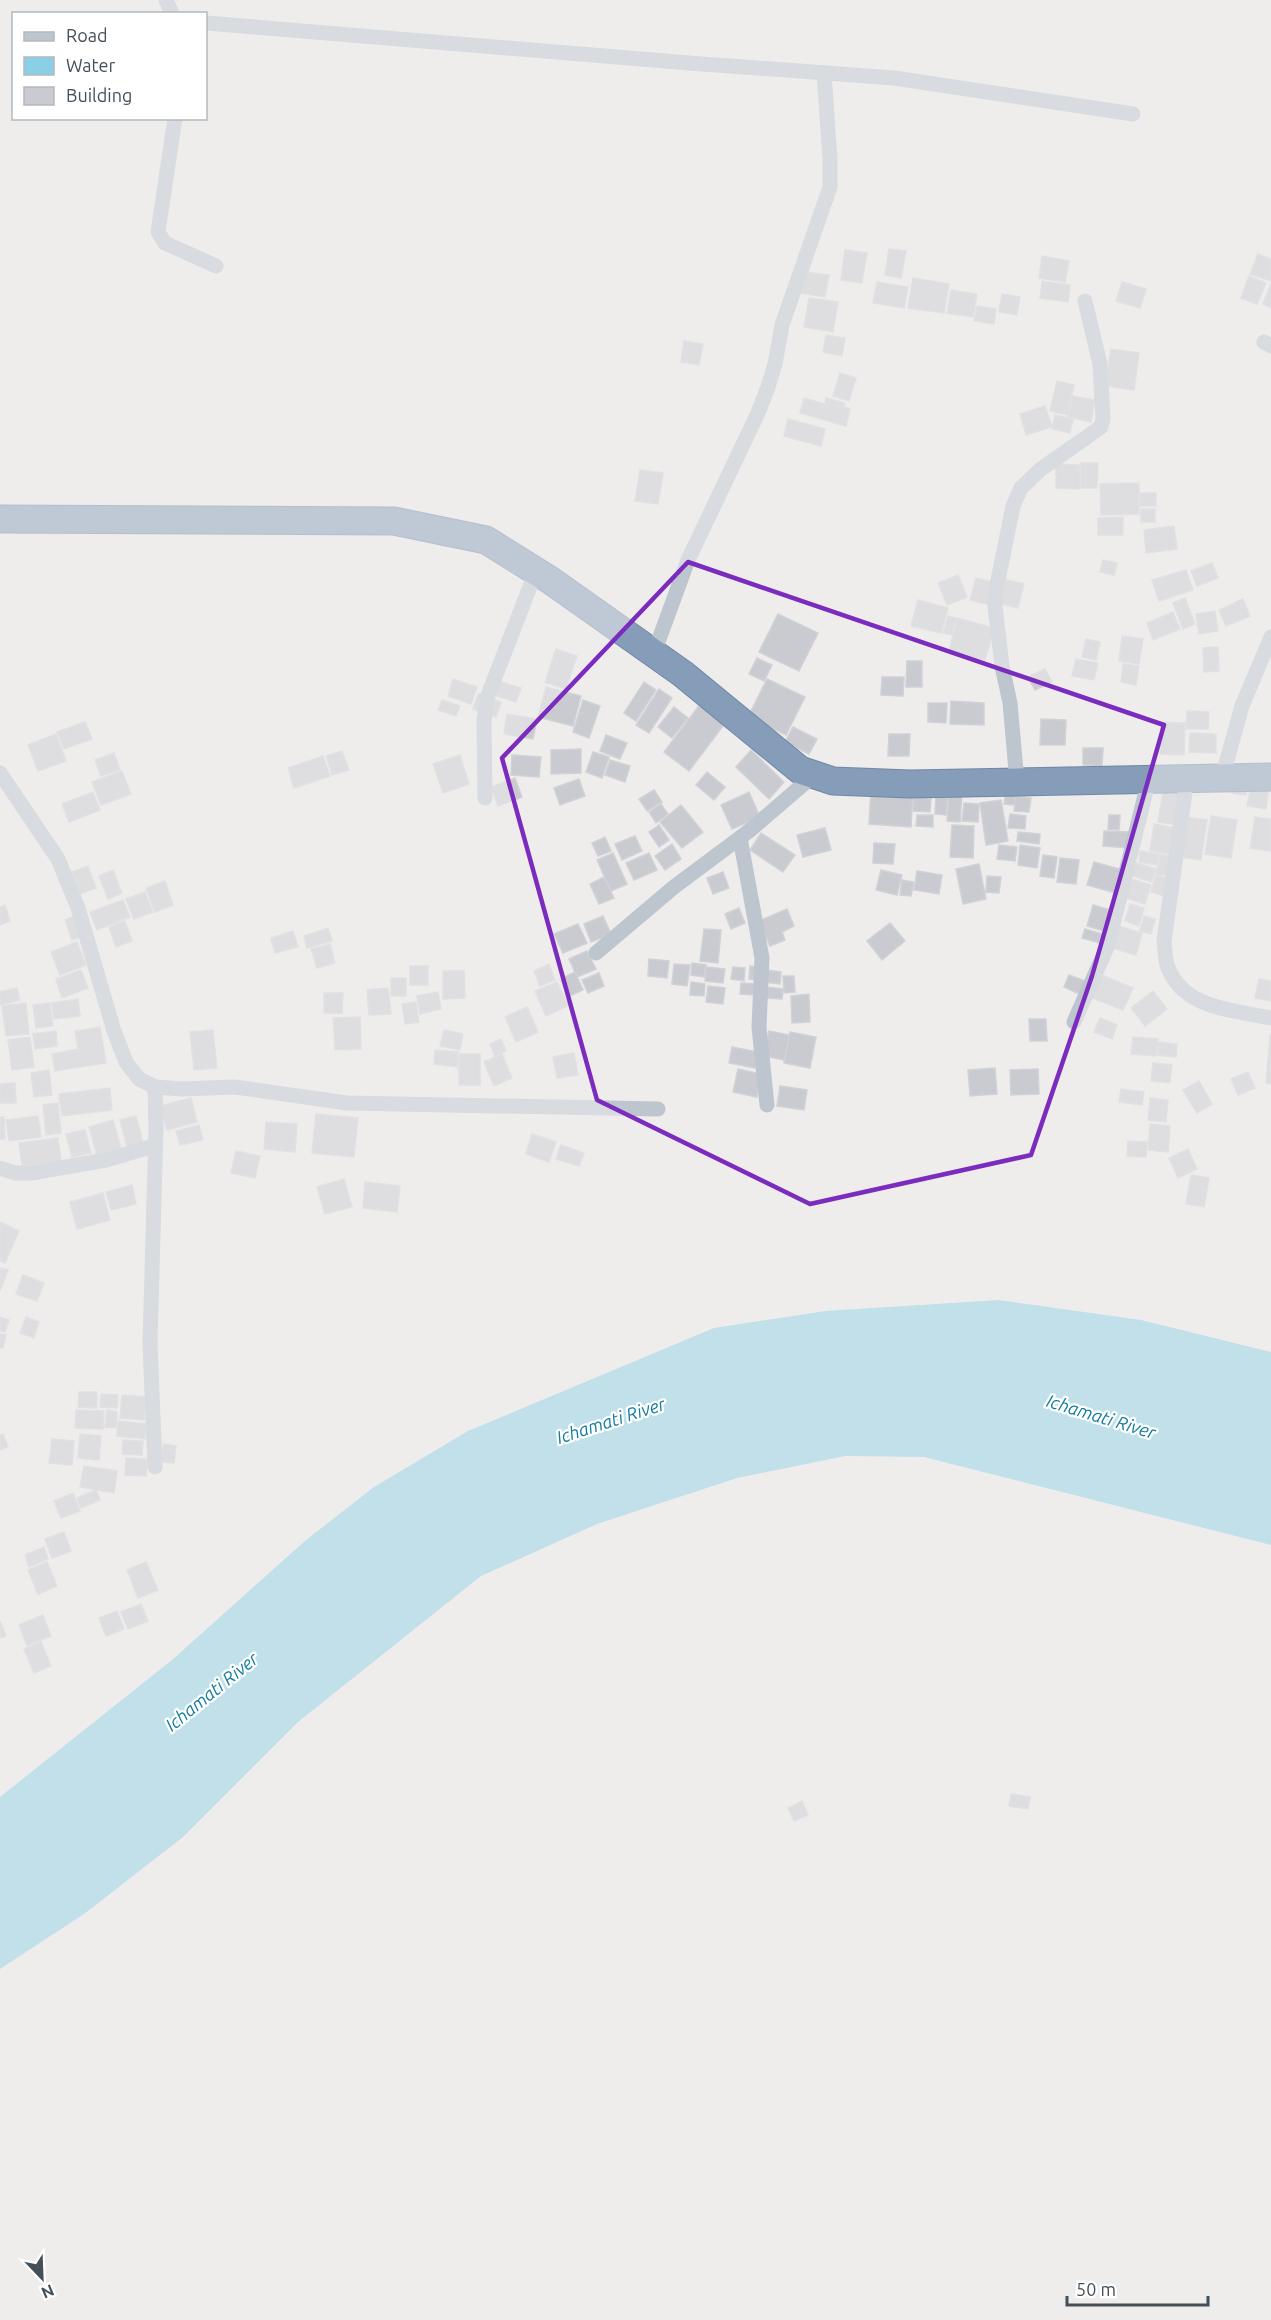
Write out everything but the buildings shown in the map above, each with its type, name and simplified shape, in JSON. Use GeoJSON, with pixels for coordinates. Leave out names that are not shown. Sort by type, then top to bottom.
{"type":"FeatureCollection","features":[{"type":"Feature","properties":{"kind":"highway"},"geometry":{"type":"LineString","coordinates":[[0,519],[394,521],[486,540],[536,571],[683,674],[800,770],[833,781],[863,783],[1017,782],[1271,777]]}},
{"type":"Feature","properties":{"kind":"street"},"geometry":{"type":"LineString","coordinates":[[207,22],[894,78],[1133,114]]}},
{"type":"Feature","properties":{"kind":"street"},"geometry":{"type":"LineString","coordinates":[[654,653],[688,560],[758,413],[768,387],[782,325],[830,187],[824,73]]}},
{"type":"Feature","properties":{"kind":"street"},"geometry":{"type":"LineString","coordinates":[[174,120],[158,232],[165,243],[216,266]]}},
{"type":"Feature","properties":{"kind":"street"},"geometry":{"type":"LineString","coordinates":[[1017,782],[1010,703],[1002,666],[995,595],[1013,506],[1021,488],[1041,469],[1101,427],[1103,419],[1100,363],[1085,301]]}},
{"type":"Feature","properties":{"kind":"street"},"geometry":{"type":"LineString","coordinates":[[485,798],[484,721],[487,698],[536,571]]}},
{"type":"Feature","properties":{"kind":"street"},"geometry":{"type":"LineString","coordinates":[[1222,778],[1242,706],[1271,637]]}},
{"type":"Feature","properties":{"kind":"street"},"geometry":{"type":"LineString","coordinates":[[0,773],[58,859],[78,908],[114,1031],[126,1062],[139,1079],[155,1088],[247,1088],[347,1103],[657,1109]]}},
{"type":"Feature","properties":{"kind":"street"},"geometry":{"type":"LineString","coordinates":[[596,952],[674,887],[740,838],[814,775]]}},
{"type":"Feature","properties":{"kind":"street"},"geometry":{"type":"LineString","coordinates":[[1187,778],[1164,941],[1167,965],[1187,994],[1208,1006],[1271,1018]]}},
{"type":"Feature","properties":{"kind":"street"},"geometry":{"type":"LineString","coordinates":[[1074,1022],[1108,945],[1149,779]]}},
{"type":"Feature","properties":{"kind":"street"},"geometry":{"type":"LineString","coordinates":[[740,838],[762,958],[759,1027],[766,1105]]}},
{"type":"Feature","properties":{"kind":"street"},"geometry":{"type":"LineString","coordinates":[[154,1467],[150,1343],[155,1088]]}},
{"type":"Feature","properties":{"kind":"street"},"geometry":{"type":"LineString","coordinates":[[0,1168],[15,1173],[31,1173],[106,1160],[154,1146]]}},
{"type":"Feature","properties":{"kind":"highlighted area"},"geometry":{"type":"Polygon","coordinates":[[[688,562],[1164,725],[1092,976],[1031,1155],[810,1204],[597,1100],[502,758],[688,562]]]}},
{"type":"Feature","properties":{"kind":"water","name":"Ichamati River"},"geometry":{"type":"Polygon","coordinates":[[[999,1300],[1141,1320],[1271,1352],[1271,1545],[924,1457],[845,1456],[737,1478],[597,1524],[481,1576],[298,1722],[183,1837],[84,1914],[0,1969],[0,1797],[172,1660],[306,1540],[374,1487],[468,1431],[714,1328],[825,1311],[999,1300]]]}}]}
